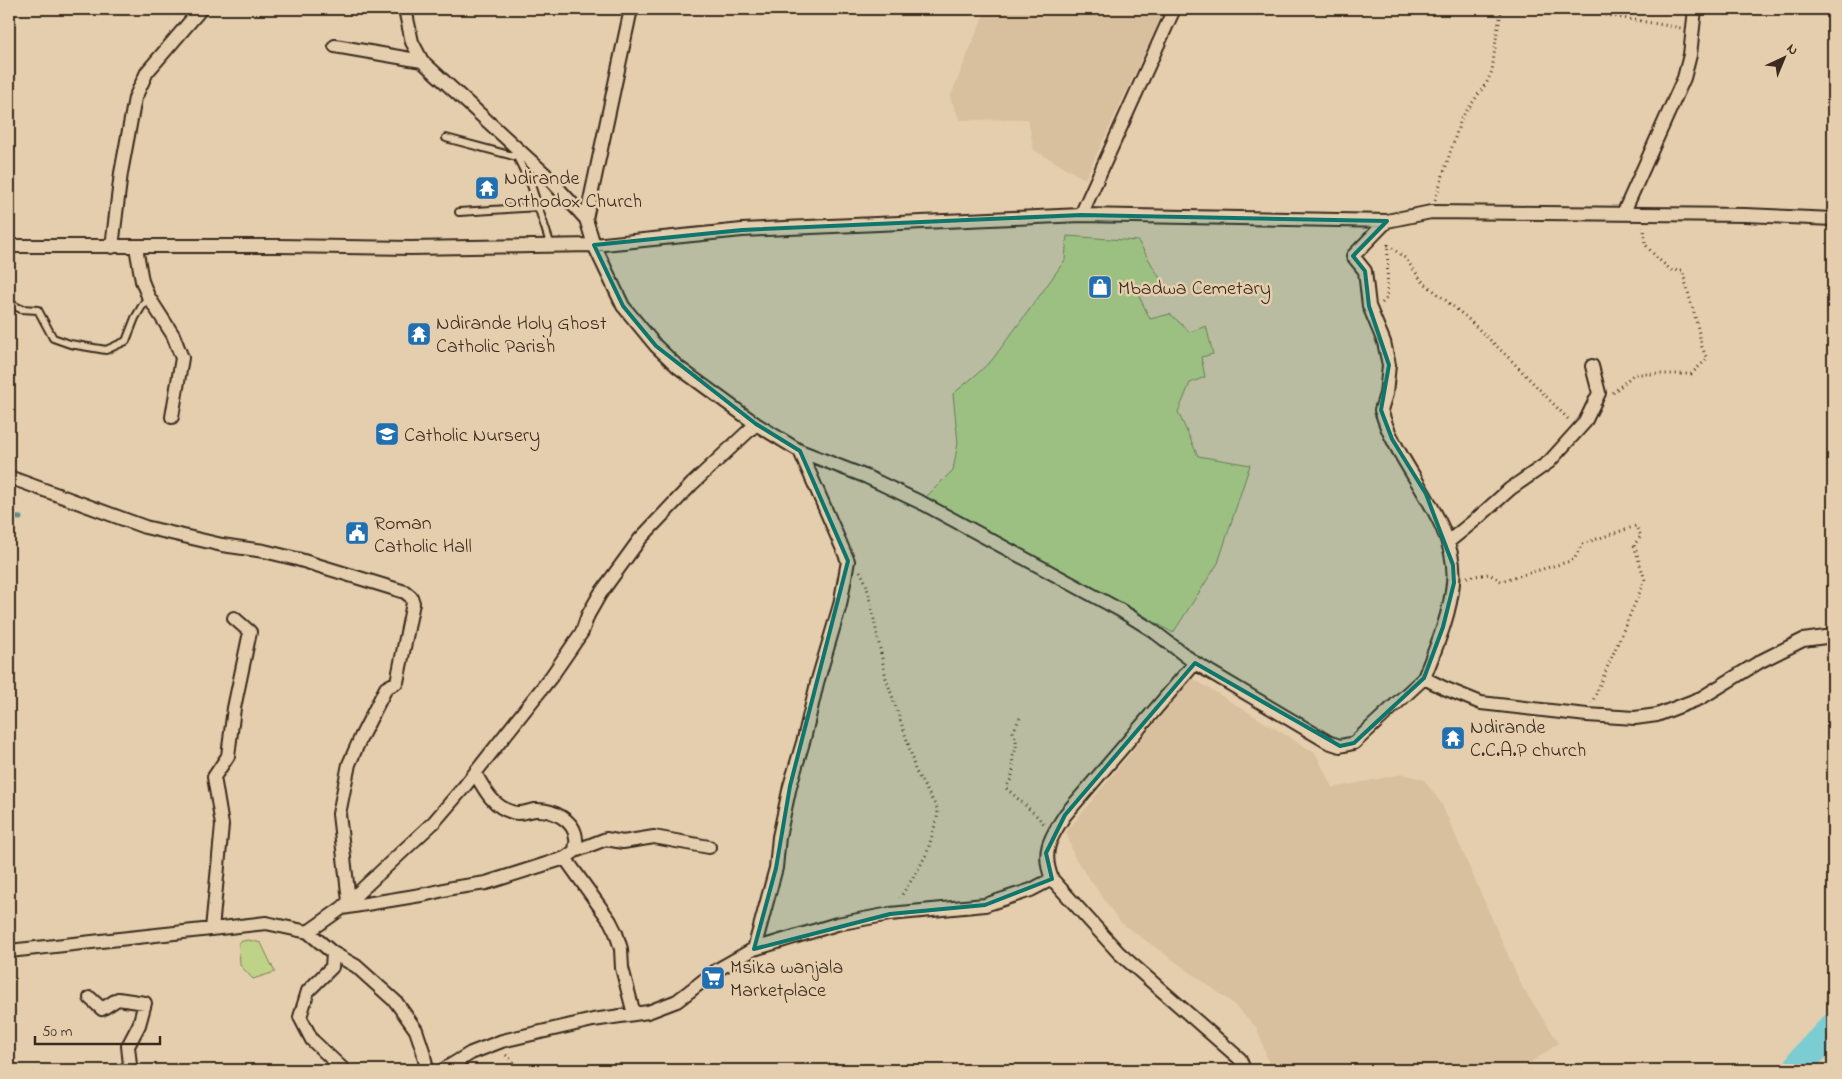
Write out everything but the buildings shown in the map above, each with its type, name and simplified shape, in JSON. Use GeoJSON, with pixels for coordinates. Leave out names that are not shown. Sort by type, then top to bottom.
{"type":"FeatureCollection","features":[{"type":"Feature","properties":{"kind":"street"},"geometry":{"type":"LineString","coordinates":[[112,247],[121,173],[135,98],[147,72],[201,9]]}},
{"type":"Feature","properties":{"kind":"street"},"geometry":{"type":"LineString","coordinates":[[405,9],[412,42],[422,61],[546,175],[586,219],[594,245],[623,306],[656,346],[678,367],[756,424],[800,451],[867,477],[924,504],[1029,560],[1120,610],[1152,630],[1195,663],[1328,742],[1340,746],[1354,743],[1424,678],[1444,627],[1453,578],[1453,565],[1448,542],[1426,494],[1392,439],[1380,410],[1386,394],[1389,365],[1384,342],[1369,306],[1364,271],[1353,256],[1387,221]]}},
{"type":"Feature","properties":{"kind":"street"},"geometry":{"type":"LineString","coordinates":[[586,219],[631,9]]}},
{"type":"Feature","properties":{"kind":"street"},"geometry":{"type":"LineString","coordinates":[[1081,215],[1174,9]]}},
{"type":"Feature","properties":{"kind":"street"},"geometry":{"type":"LineString","coordinates":[[1623,214],[1684,78],[1690,55],[1696,9]]}},
{"type":"Feature","properties":{"kind":"street"},"geometry":{"type":"LineString","coordinates":[[335,46],[422,61]]}},
{"type":"Feature","properties":{"kind":"street"},"geometry":{"type":"LineString","coordinates":[[9,246],[411,248],[594,245],[742,230],[1081,215],[1387,221],[1431,212],[1745,215],[1833,218]]}},
{"type":"Feature","properties":{"kind":"street"},"geometry":{"type":"LineString","coordinates":[[136,247],[142,281],[148,296],[173,335],[182,358],[172,417]]}},
{"type":"Feature","properties":{"kind":"street"},"geometry":{"type":"LineString","coordinates":[[1448,542],[1510,489],[1549,462],[1585,422],[1599,393],[1592,366]]}},
{"type":"Feature","properties":{"kind":"street"},"geometry":{"type":"LineString","coordinates":[[308,932],[346,904],[434,822],[476,773],[551,677],[582,632],[588,615],[600,594],[640,539],[692,484],[756,424]]}},
{"type":"Feature","properties":{"kind":"street"},"geometry":{"type":"LineString","coordinates":[[754,949],[776,868],[779,837],[790,786],[804,739],[817,683],[840,606],[848,561],[800,451]]}},
{"type":"Feature","properties":{"kind":"street"},"geometry":{"type":"LineString","coordinates":[[9,477],[145,527],[222,545],[264,550],[404,592],[411,597],[413,603],[397,682],[386,688],[349,764],[339,814],[346,904]]}},
{"type":"Feature","properties":{"kind":"street"},"geometry":{"type":"LineString","coordinates":[[212,929],[222,825],[214,777],[228,756],[234,708],[250,632],[234,618]]}},
{"type":"Feature","properties":{"kind":"street"},"geometry":{"type":"LineString","coordinates":[[1424,678],[1481,703],[1587,715],[1635,718],[1657,715],[1701,698],[1761,660],[1803,640],[1833,636]]}},
{"type":"Feature","properties":{"kind":"street"},"geometry":{"type":"LineString","coordinates":[[1195,663],[1065,815],[1052,834],[1046,853],[1047,867],[1052,879],[1120,953],[1230,1049],[1240,1059],[1244,1070]]}},
{"type":"Feature","properties":{"kind":"street"},"geometry":{"type":"LineString","coordinates":[[476,773],[486,792],[503,808],[522,814],[536,810],[554,812],[573,826],[576,838],[570,854]]}},
{"type":"Feature","properties":{"kind":"street"},"geometry":{"type":"LineString","coordinates":[[346,904],[486,883],[570,854],[606,839],[623,842],[654,837],[709,847]]}},
{"type":"Feature","properties":{"kind":"street"},"geometry":{"type":"LineString","coordinates":[[570,854],[616,933],[621,949],[622,968],[634,1014]]}},
{"type":"Feature","properties":{"kind":"street"},"geometry":{"type":"LineString","coordinates":[[443,1070],[470,1053],[494,1044],[592,1020],[648,1012],[677,1001],[717,970],[754,949],[837,924],[890,914],[985,905],[1031,890],[1052,879]]}},
{"type":"Feature","properties":{"kind":"street"},"geometry":{"type":"LineString","coordinates":[[9,950],[266,923],[308,932],[333,953],[356,966],[396,1002],[416,1030],[427,1070]]}},
{"type":"Feature","properties":{"kind":"street"},"geometry":{"type":"LineString","coordinates":[[333,953],[332,967],[308,991],[300,1017],[312,1040],[344,1070]]}},
{"type":"Feature","properties":{"kind":"street"},"geometry":{"type":"LineString","coordinates":[[90,998],[102,1009],[118,999],[145,1003],[140,1025],[128,1046],[130,1065],[125,1070]]}},
{"type":"Feature","properties":{"kind":"lane"},"geometry":{"type":"LineString","coordinates":[[446,138],[516,156],[531,185],[551,246]]}},
{"type":"Feature","properties":{"kind":"lane"},"geometry":{"type":"LineString","coordinates":[[459,212],[538,207]]}},
{"type":"Feature","properties":{"kind":"lane"},"geometry":{"type":"LineString","coordinates":[[9,303],[21,310],[38,310],[53,338],[70,344],[106,350],[126,341],[135,318],[148,296]]}},
{"type":"Feature","properties":{"kind":"path"},"geometry":{"type":"LineString","coordinates":[[1431,212],[1461,119],[1487,82],[1492,71],[1502,9]]}},
{"type":"Feature","properties":{"kind":"path"},"geometry":{"type":"LineString","coordinates":[[1571,9],[1693,30]]}},
{"type":"Feature","properties":{"kind":"path"},"geometry":{"type":"LineString","coordinates":[[1607,399],[1634,374],[1691,374],[1707,359],[1702,347],[1682,270],[1672,271],[1645,244],[1643,219]]}},
{"type":"Feature","properties":{"kind":"path"},"geometry":{"type":"LineString","coordinates":[[1371,312],[1387,298],[1387,221]]}},
{"type":"Feature","properties":{"kind":"path"},"geometry":{"type":"LineString","coordinates":[[1388,245],[1405,258],[1422,281],[1466,316],[1552,400],[1577,430]]}},
{"type":"Feature","properties":{"kind":"path"},"geometry":{"type":"LineString","coordinates":[[1453,578],[1489,574],[1501,581],[1530,571],[1574,560],[1582,544],[1636,526],[1641,536],[1634,545],[1645,580],[1587,715]]}},
{"type":"Feature","properties":{"kind":"path"},"geometry":{"type":"LineString","coordinates":[[848,561],[862,573],[871,605],[886,678],[915,770],[938,810],[920,868],[890,914]]}},
{"type":"Feature","properties":{"kind":"path"},"geometry":{"type":"LineString","coordinates":[[1020,718],[1014,732],[1017,739],[1016,749],[1012,758],[1014,765],[1012,777],[1006,788],[1036,815],[1052,834]]}},
{"type":"Feature","properties":{"kind":"path"},"geometry":{"type":"LineString","coordinates":[[494,1044],[522,1070]]}},
{"type":"Feature","properties":{"kind":"highlighted area"},"geometry":{"type":"Polygon","coordinates":[[[1081,215],[1387,221],[1353,256],[1365,271],[1369,306],[1389,365],[1381,410],[1392,439],[1426,494],[1453,565],[1454,583],[1443,627],[1424,678],[1354,743],[1340,746],[1195,663],[1065,815],[1046,853],[1052,879],[985,905],[890,914],[754,949],[776,868],[790,786],[848,561],[800,451],[756,424],[656,346],[623,306],[594,245],[742,230],[1081,215]]]}},
{"type":"Feature","properties":{"kind":"shaded area"},"geometry":{"type":"Polygon","coordinates":[[[986,9],[1165,9],[1085,179],[1034,150],[1028,119],[960,120],[950,98],[986,9]]]}},
{"type":"Feature","properties":{"kind":"shaded area"},"geometry":{"type":"Polygon","coordinates":[[[1192,678],[1315,753],[1333,788],[1403,774],[1424,780],[1441,803],[1522,987],[1559,1043],[1520,1070],[1271,1070],[1257,1028],[1229,1000],[1120,922],[1075,858],[1066,832],[1192,678]]]}},
{"type":"Feature","properties":{"kind":"green space"},"geometry":{"type":"Polygon","coordinates":[[[1067,236],[1138,241],[1162,282],[1139,296],[1150,319],[1170,314],[1190,332],[1206,326],[1213,354],[1201,357],[1205,377],[1190,383],[1178,412],[1198,456],[1250,465],[1218,563],[1173,633],[1130,607],[1031,558],[926,497],[953,470],[958,443],[953,394],[992,360],[1038,298],[1065,260],[1067,236]]]}},
{"type":"Feature","properties":{"kind":"green space"},"geometry":{"type":"Polygon","coordinates":[[[248,940],[261,943],[275,972],[253,979],[240,965],[239,942],[248,940]]]}},
{"type":"Feature","properties":{"kind":"waterway"},"geometry":{"type":"LineString","coordinates":[[9,517],[20,518]]}},
{"type":"Feature","properties":{"kind":"waterway"},"geometry":{"type":"LineString","coordinates":[[1798,1070],[1803,1060],[1833,1028]]}},
{"type":"Feature","properties":{"kind":"place","name":"Ndirande Orthodox Church"},"geometry":{"type":"Point","coordinates":[487,188]}},
{"type":"Feature","properties":{"kind":"place","name":"Mbadwa Cemetary"},"geometry":{"type":"Point","coordinates":[1100,287]}},
{"type":"Feature","properties":{"kind":"place","name":"Ndirande Holy Ghost Catholic Parish"},"geometry":{"type":"Point","coordinates":[419,334]}},
{"type":"Feature","properties":{"kind":"place","name":"Catholic Nursery"},"geometry":{"type":"Point","coordinates":[387,434]}},
{"type":"Feature","properties":{"kind":"place","name":"Roman Catholic Hall"},"geometry":{"type":"Point","coordinates":[357,533]}},
{"type":"Feature","properties":{"kind":"place","name":"Ndirande C.C.A.P church"},"geometry":{"type":"Point","coordinates":[1453,738]}},
{"type":"Feature","properties":{"kind":"place","name":"Msika wanjala Marketplace"},"geometry":{"type":"Point","coordinates":[713,978]}}]}
